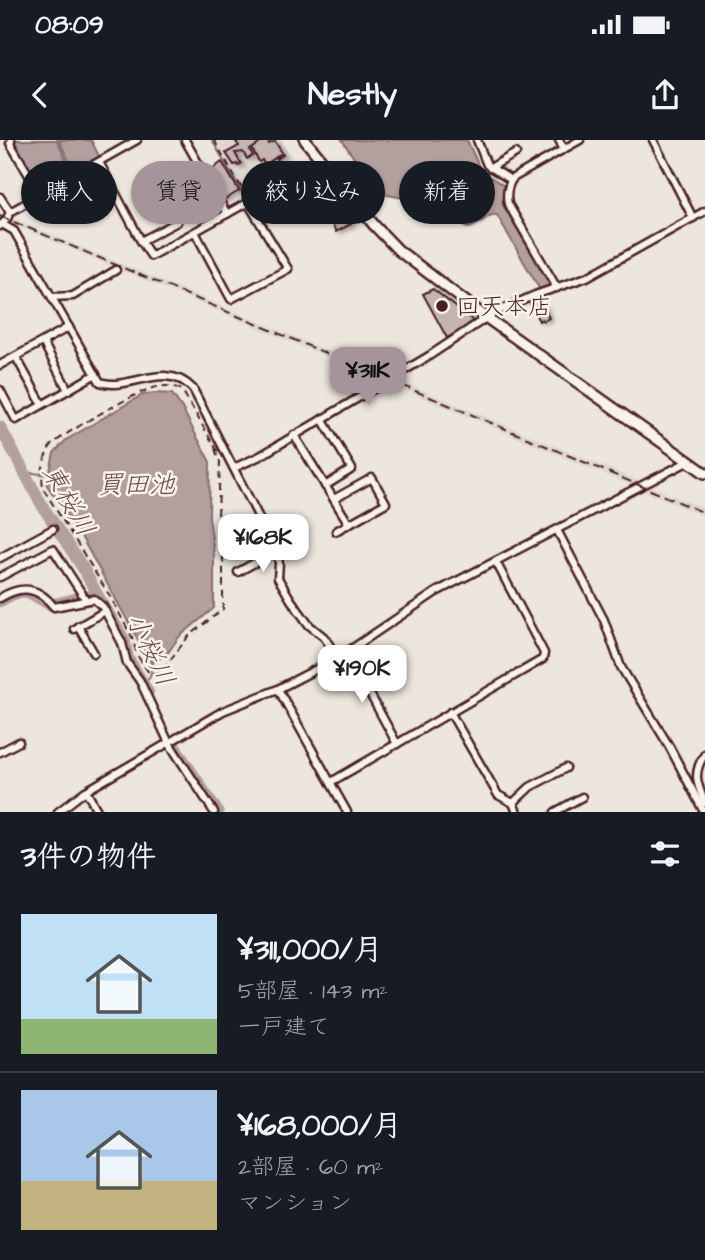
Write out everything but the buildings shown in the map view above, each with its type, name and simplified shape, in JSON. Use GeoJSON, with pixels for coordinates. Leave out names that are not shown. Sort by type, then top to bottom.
{"type":"FeatureCollection","features":[{"type":"Feature","properties":{"kind":"main road"},"geometry":{"type":"LineString","coordinates":[[305,140],[322,161]]}},
{"type":"Feature","properties":{"kind":"main road"},"geometry":{"type":"LineString","coordinates":[[373,224],[398,250],[486,318],[705,473]]}},
{"type":"Feature","properties":{"kind":"street"},"geometry":{"type":"LineString","coordinates":[[10,140],[21,162]]}},
{"type":"Feature","properties":{"kind":"street"},"geometry":{"type":"LineString","coordinates":[[101,161],[137,140]]}},
{"type":"Feature","properties":{"kind":"street"},"geometry":{"type":"LineString","coordinates":[[185,140],[197,161]]}},
{"type":"Feature","properties":{"kind":"street"},"geometry":{"type":"LineString","coordinates":[[477,140],[486,161]]}},
{"type":"Feature","properties":{"kind":"street"},"geometry":{"type":"LineString","coordinates":[[559,140],[564,149]]}},
{"type":"Feature","properties":{"kind":"street"},"geometry":{"type":"LineString","coordinates":[[556,288],[508,204],[507,192],[511,180],[580,140]]}},
{"type":"Feature","properties":{"kind":"street"},"geometry":{"type":"LineString","coordinates":[[653,140],[693,218]]}},
{"type":"Feature","properties":{"kind":"street"},"geometry":{"type":"LineString","coordinates":[[495,165],[516,153]]}},
{"type":"Feature","properties":{"kind":"street"},"geometry":{"type":"LineString","coordinates":[[495,171],[511,180]]}},
{"type":"Feature","properties":{"kind":"street"},"geometry":{"type":"LineString","coordinates":[[117,196],[151,256],[209,224]]}},
{"type":"Feature","properties":{"kind":"street"},"geometry":{"type":"LineString","coordinates":[[0,197],[10,212]]}},
{"type":"Feature","properties":{"kind":"street"},"geometry":{"type":"LineString","coordinates":[[21,205],[10,212],[1,225],[14,231],[100,382],[110,385],[155,377],[184,381],[192,389],[276,551],[279,563],[278,578],[309,625],[324,637],[338,658],[364,683],[397,744]]}},
{"type":"Feature","properties":{"kind":"street"},"geometry":{"type":"LineString","coordinates":[[227,214],[241,206]]}},
{"type":"Feature","properties":{"kind":"street"},"geometry":{"type":"LineString","coordinates":[[233,467],[294,435],[429,356],[486,318],[587,277],[705,211]]}},
{"type":"Feature","properties":{"kind":"street"},"geometry":{"type":"LineString","coordinates":[[141,241],[173,224]]}},
{"type":"Feature","properties":{"kind":"street"},"geometry":{"type":"LineString","coordinates":[[195,232],[230,299],[288,269],[262,224]]}},
{"type":"Feature","properties":{"kind":"street"},"geometry":{"type":"LineString","coordinates":[[52,297],[73,296],[116,270]]}},
{"type":"Feature","properties":{"kind":"street"},"geometry":{"type":"LineString","coordinates":[[0,365],[69,327]]}},
{"type":"Feature","properties":{"kind":"street"},"geometry":{"type":"LineString","coordinates":[[43,342],[68,390]]}},
{"type":"Feature","properties":{"kind":"street"},"geometry":{"type":"LineString","coordinates":[[16,357],[42,404]]}},
{"type":"Feature","properties":{"kind":"street"},"geometry":{"type":"LineString","coordinates":[[0,390],[16,419],[96,374]]}},
{"type":"Feature","properties":{"kind":"street"},"geometry":{"type":"LineString","coordinates":[[322,419],[352,469],[325,486]]}},
{"type":"Feature","properties":{"kind":"street"},"geometry":{"type":"LineString","coordinates":[[294,435],[349,524]]}},
{"type":"Feature","properties":{"kind":"street"},"geometry":{"type":"LineString","coordinates":[[58,812],[86,791],[223,711],[278,689],[338,658],[436,592],[690,461]]}},
{"type":"Feature","properties":{"kind":"street"},"geometry":{"type":"LineString","coordinates":[[334,499],[372,478],[386,503],[336,531]]}},
{"type":"Feature","properties":{"kind":"street"},"geometry":{"type":"LineString","coordinates":[[0,558],[53,529]]}},
{"type":"Feature","properties":{"kind":"street"},"geometry":{"type":"LineString","coordinates":[[557,530],[604,620],[621,667],[669,746],[704,812]]}},
{"type":"Feature","properties":{"kind":"street"},"geometry":{"type":"LineString","coordinates":[[0,577],[53,549],[85,598]]}},
{"type":"Feature","properties":{"kind":"street"},"geometry":{"type":"LineString","coordinates":[[238,572],[253,567],[276,551]]}},
{"type":"Feature","properties":{"kind":"street"},"geometry":{"type":"LineString","coordinates":[[331,782],[543,659],[544,653],[496,562]]}},
{"type":"Feature","properties":{"kind":"street"},"geometry":{"type":"LineString","coordinates":[[0,598],[18,588],[27,588],[52,605],[85,598],[94,599],[105,611],[122,643],[127,663],[139,681],[169,743],[214,812]]}},
{"type":"Feature","properties":{"kind":"street"},"geometry":{"type":"LineString","coordinates":[[94,653],[76,627],[105,611]]}},
{"type":"Feature","properties":{"kind":"street"},"geometry":{"type":"LineString","coordinates":[[278,689],[346,812]]}},
{"type":"Feature","properties":{"kind":"street"},"geometry":{"type":"LineString","coordinates":[[450,712],[498,795],[513,803],[517,812]]}},
{"type":"Feature","properties":{"kind":"street"},"geometry":{"type":"LineString","coordinates":[[0,752],[19,742]]}},
{"type":"Feature","properties":{"kind":"street"},"geometry":{"type":"LineString","coordinates":[[705,754],[698,764],[695,780],[705,803]]}},
{"type":"Feature","properties":{"kind":"street"},"geometry":{"type":"LineString","coordinates":[[513,803],[530,787],[566,768]]}},
{"type":"Feature","properties":{"kind":"street"},"geometry":{"type":"LineString","coordinates":[[86,791],[98,812]]}},
{"type":"Feature","properties":{"kind":"street"},"geometry":{"type":"LineString","coordinates":[[555,812],[582,797]]}},
{"type":"Feature","properties":{"kind":"path"},"geometry":{"type":"LineString","coordinates":[[214,140],[241,188]]}},
{"type":"Feature","properties":{"kind":"path"},"geometry":{"type":"LineString","coordinates":[[215,449],[220,462],[218,516],[223,547],[223,609],[188,637],[166,669],[160,673],[149,673],[136,655],[132,638],[111,598],[44,490],[43,474],[48,450],[57,441],[145,390],[175,387],[182,390],[215,449],[229,466],[233,467]]}},
{"type":"Feature","properties":{"kind":"shaded area"},"geometry":{"type":"Polygon","coordinates":[[[215,140],[281,140],[294,161],[241,161],[241,185],[215,140]]]}},
{"type":"Feature","properties":{"kind":"shaded area"},"geometry":{"type":"Polygon","coordinates":[[[0,213],[696,505],[705,509],[705,517],[0,219],[0,213]]]}},
{"type":"Feature","properties":{"kind":"water"},"geometry":{"type":"Polygon","coordinates":[[[16,140],[57,140],[67,161],[24,161],[15,145],[16,140]]]}},
{"type":"Feature","properties":{"kind":"water"},"geometry":{"type":"Polygon","coordinates":[[[59,140],[91,140],[100,158],[94,161],[69,161],[59,140]]]}},
{"type":"Feature","properties":{"kind":"water"},"geometry":{"type":"Polygon","coordinates":[[[342,140],[467,140],[476,161],[399,161],[399,197],[385,194],[385,161],[356,161],[342,140]]]}},
{"type":"Feature","properties":{"kind":"water"},"geometry":{"type":"Polygon","coordinates":[[[495,180],[503,185],[503,198],[507,207],[551,282],[549,286],[540,290],[497,215],[495,180]]]}},
{"type":"Feature","properties":{"kind":"water"},"geometry":{"type":"Polygon","coordinates":[[[462,224],[478,224],[475,226],[467,228],[462,224]]]}},
{"type":"Feature","properties":{"kind":"water","name":"買田池"},"geometry":{"type":"Polygon","coordinates":[[[172,394],[210,462],[209,516],[214,554],[214,608],[179,637],[167,654],[151,663],[83,540],[47,485],[54,453],[66,440],[142,395],[172,394]]]}},
{"type":"Feature","properties":{"kind":"waterway"},"geometry":{"type":"LineString","coordinates":[[212,140],[241,190]]}},
{"type":"Feature","properties":{"kind":"waterway","name":"東桜川"},"geometry":{"type":"LineString","coordinates":[[0,427],[43,507],[98,596]]}},
{"type":"Feature","properties":{"kind":"waterway"},"geometry":{"type":"LineString","coordinates":[[26,472],[48,475]]}},
{"type":"Feature","properties":{"kind":"waterway","name":"小桜川"},"geometry":{"type":"LineString","coordinates":[[0,601],[22,592],[31,593],[51,605],[98,596],[124,639],[128,658],[148,692]]}},
{"type":"Feature","properties":{"kind":"waterway"},"geometry":{"type":"LineString","coordinates":[[144,683],[150,676],[154,660]]}},
{"type":"Feature","properties":{"kind":"waterway","name":"小桜川"},"geometry":{"type":"LineString","coordinates":[[173,744],[218,812]]}},
{"type":"Feature","properties":{"kind":"railway"},"geometry":{"type":"LineString","coordinates":[[0,216],[705,513]]}},
{"type":"Feature","properties":{"kind":"place","name":"回天本店"},"geometry":{"type":"Point","coordinates":[442,306]}}]}
